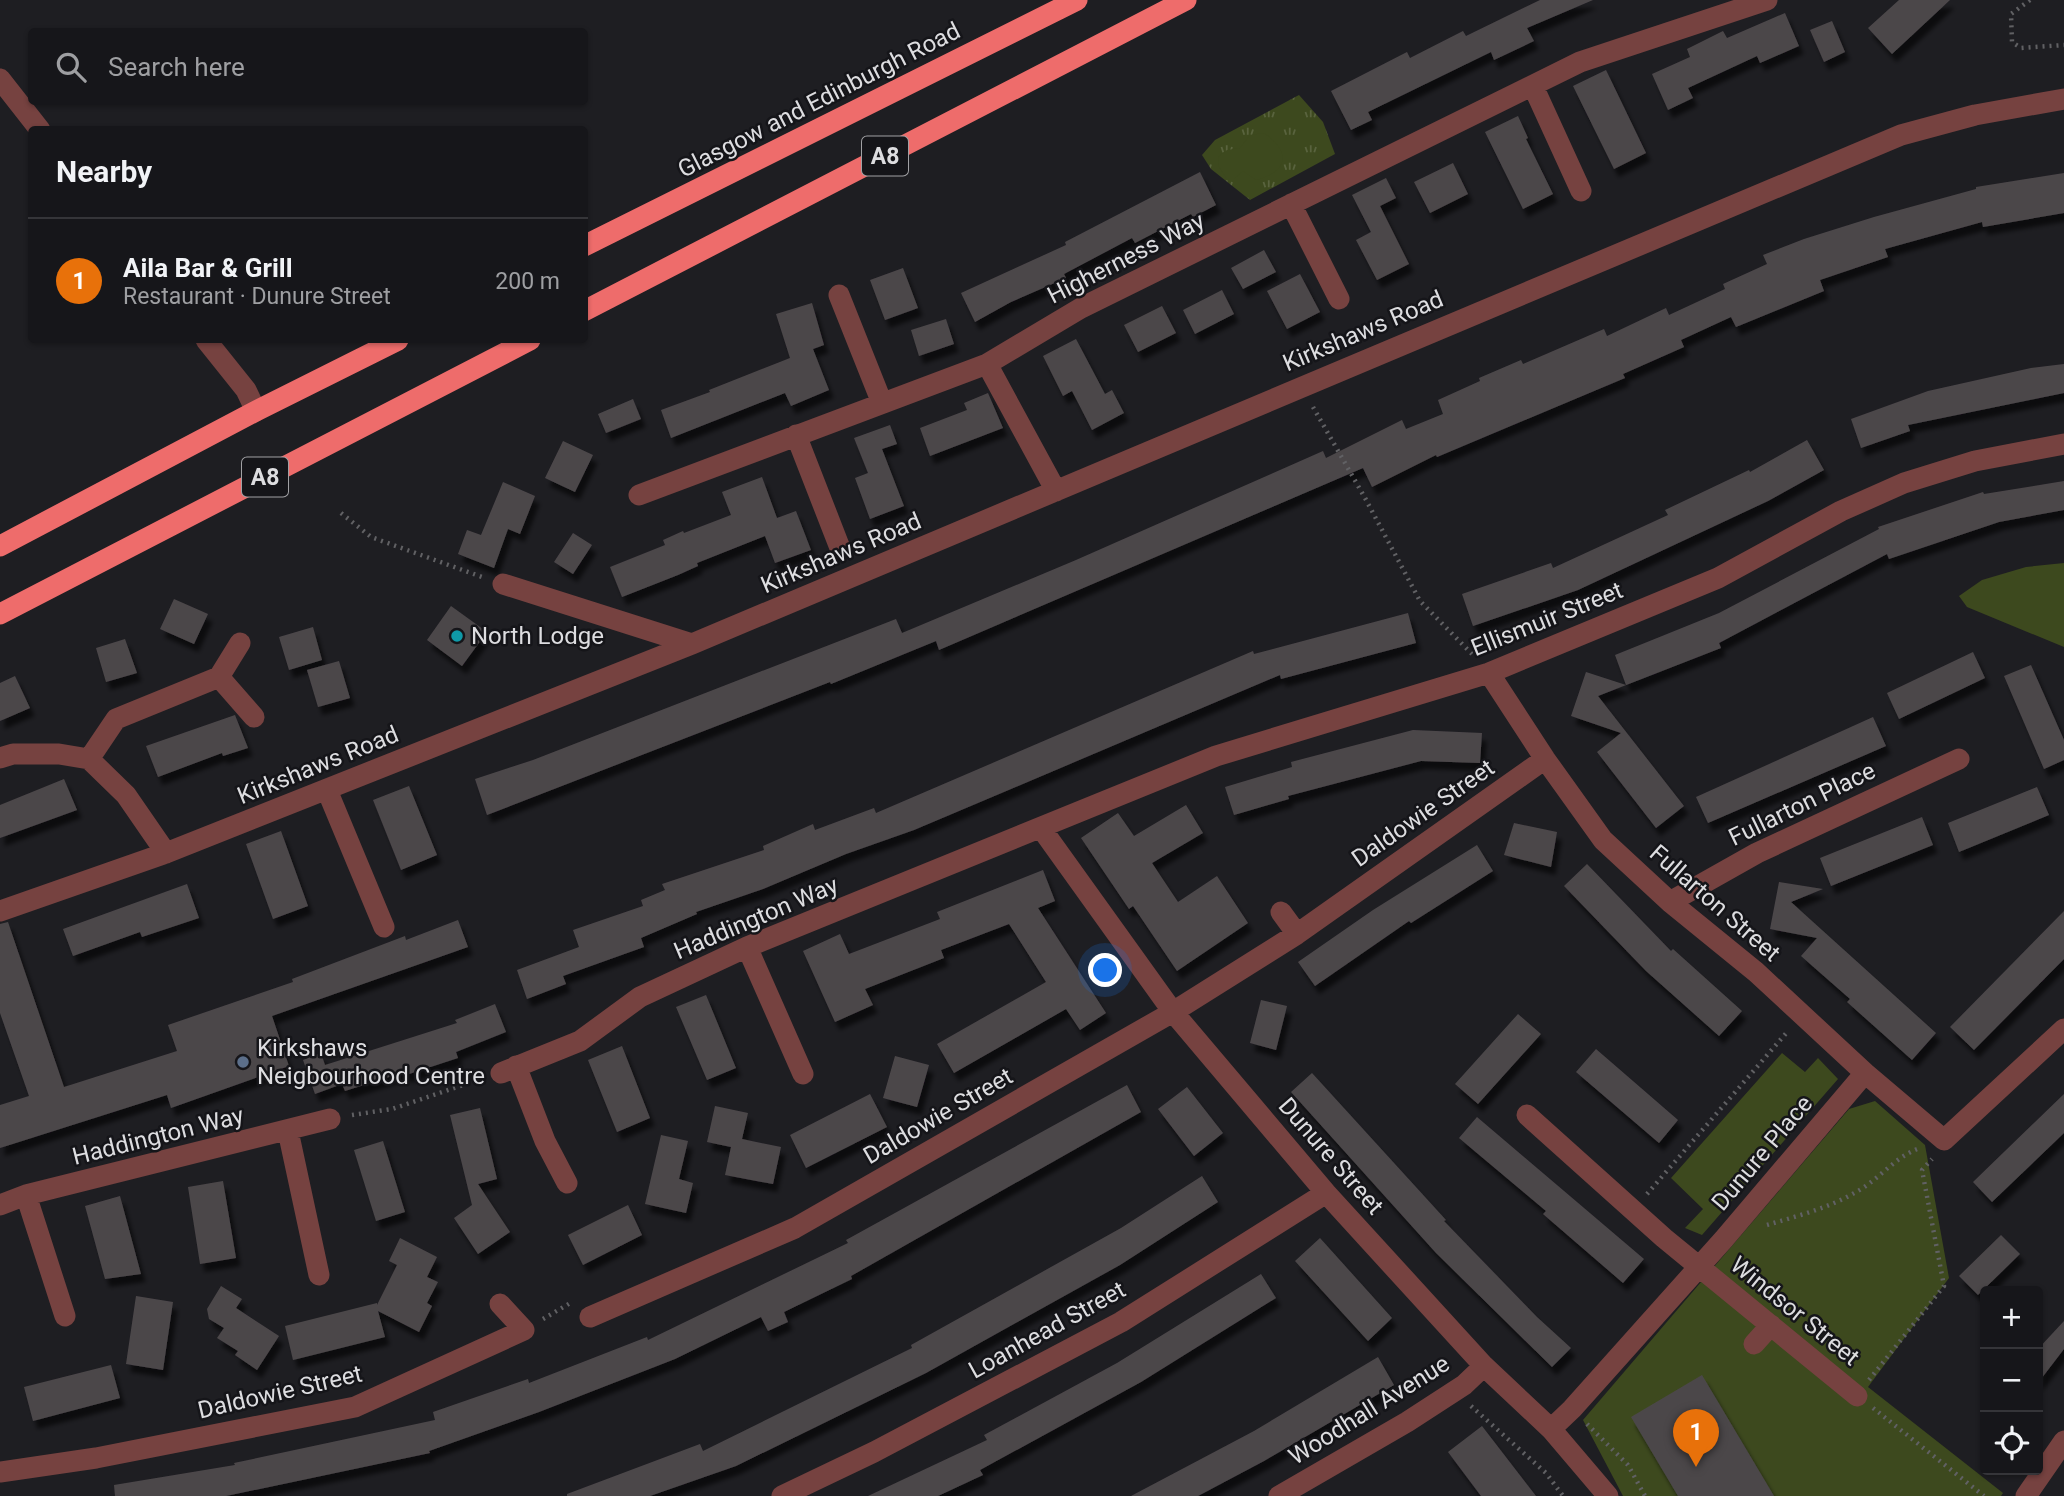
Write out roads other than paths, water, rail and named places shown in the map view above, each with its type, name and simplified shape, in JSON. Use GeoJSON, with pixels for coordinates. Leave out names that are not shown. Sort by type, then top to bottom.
{"type":"FeatureCollection","features":[{"type":"Feature","properties":{"kind":"highway","name":"Glasgow and Edinburgh Road"},"geometry":{"type":"LineString","coordinates":[[588,244],[1077,0]]}},
{"type":"Feature","properties":{"kind":"highway","name":"A8"},"geometry":{"type":"LineString","coordinates":[[588,310],[1186,0]]}},
{"type":"Feature","properties":{"kind":"highway","name":"A8"},"geometry":{"type":"LineString","coordinates":[[0,546],[256,411],[392,343]]}},
{"type":"Feature","properties":{"kind":"highway","name":"A8"},"geometry":{"type":"LineString","coordinates":[[0,614],[524,343]]}},
{"type":"Feature","properties":{"kind":"street","name":"Higherness Way"},"geometry":{"type":"LineString","coordinates":[[639,495],[987,364],[1082,308],[1580,62],[1767,0]]}},
{"type":"Feature","properties":{"kind":"street"},"geometry":{"type":"LineString","coordinates":[[0,79],[37,126]]}},
{"type":"Feature","properties":{"kind":"street"},"geometry":{"type":"LineString","coordinates":[[1533,86],[1581,191]]}},
{"type":"Feature","properties":{"kind":"street","name":"Kirkshaws Road"},"geometry":{"type":"LineString","coordinates":[[0,911],[166,853],[692,644],[1901,135],[1975,115],[2064,99]]}},
{"type":"Feature","properties":{"kind":"street"},"geometry":{"type":"LineString","coordinates":[[1291,204],[1339,299]]}},
{"type":"Feature","properties":{"kind":"street"},"geometry":{"type":"LineString","coordinates":[[839,295],[882,402]]}},
{"type":"Feature","properties":{"kind":"street"},"geometry":{"type":"LineString","coordinates":[[208,343],[246,390],[256,411]]}},
{"type":"Feature","properties":{"kind":"street"},"geometry":{"type":"LineString","coordinates":[[987,364],[1056,491]]}},
{"type":"Feature","properties":{"kind":"street"},"geometry":{"type":"LineString","coordinates":[[796,435],[840,548]]}},
{"type":"Feature","properties":{"kind":"street","name":"Ellismuir Street"},"geometry":{"type":"LineString","coordinates":[[1041,828],[1216,756],[1489,673],[1718,578],[1841,511],[1904,483],[1975,461],[2064,444]]}},
{"type":"Feature","properties":{"kind":"street"},"geometry":{"type":"LineString","coordinates":[[503,584],[692,644]]}},
{"type":"Feature","properties":{"kind":"street"},"geometry":{"type":"LineString","coordinates":[[89,759],[116,719],[219,677],[240,643]]}},
{"type":"Feature","properties":{"kind":"street","name":"Fullarton Street"},"geometry":{"type":"LineString","coordinates":[[1489,673],[1545,759],[1603,840],[1670,902],[1756,972],[1865,1073],[1944,1140],[2064,1029]]}},
{"type":"Feature","properties":{"kind":"street"},"geometry":{"type":"LineString","coordinates":[[219,677],[254,717]]}},
{"type":"Feature","properties":{"kind":"street"},"geometry":{"type":"LineString","coordinates":[[0,758],[13,754],[59,754],[89,759],[126,794],[166,853]]}},
{"type":"Feature","properties":{"kind":"street","name":"Daldowie Street"},"geometry":{"type":"LineString","coordinates":[[590,1317],[795,1228],[1174,1012],[1297,934],[1545,759]]}},
{"type":"Feature","properties":{"kind":"street","name":"Fullarton Place"},"geometry":{"type":"LineString","coordinates":[[1670,902],[1757,853],[1959,759]]}},
{"type":"Feature","properties":{"kind":"street"},"geometry":{"type":"LineString","coordinates":[[327,790],[384,927]]}},
{"type":"Feature","properties":{"kind":"street","name":"Haddington Way"},"geometry":{"type":"LineString","coordinates":[[567,1183],[508,1069],[580,1041],[640,997],[747,947],[1041,828]]}},
{"type":"Feature","properties":{"kind":"street","name":"Dunure Street"},"geometry":{"type":"LineString","coordinates":[[1041,828],[1174,1012],[1326,1193],[1484,1366],[1551,1429],[1608,1496]]}},
{"type":"Feature","properties":{"kind":"street"},"geometry":{"type":"LineString","coordinates":[[1281,912],[1297,934]]}},
{"type":"Feature","properties":{"kind":"street"},"geometry":{"type":"LineString","coordinates":[[747,947],[803,1074]]}},
{"type":"Feature","properties":{"kind":"street","name":"Dunure Place"},"geometry":{"type":"LineString","coordinates":[[1551,1429],[1699,1267],[1865,1073]]}},
{"type":"Feature","properties":{"kind":"street"},"geometry":{"type":"LineString","coordinates":[[1528,1115],[1699,1267]]}},
{"type":"Feature","properties":{"kind":"street","name":"Haddington Way"},"geometry":{"type":"LineString","coordinates":[[0,1205],[26,1195],[330,1119]]}},
{"type":"Feature","properties":{"kind":"street"},"geometry":{"type":"LineString","coordinates":[[288,1130],[319,1275]]}},
{"type":"Feature","properties":{"kind":"street","name":"Loanhead Street"},"geometry":{"type":"LineString","coordinates":[[782,1496],[874,1452],[1121,1322],[1326,1193]]}},
{"type":"Feature","properties":{"kind":"street"},"geometry":{"type":"LineString","coordinates":[[26,1195],[65,1316]]}},
{"type":"Feature","properties":{"kind":"street","name":"Windsor Street"},"geometry":{"type":"LineString","coordinates":[[1699,1267],[1857,1396]]}},
{"type":"Feature","properties":{"kind":"street","name":"Daldowie Street"},"geometry":{"type":"LineString","coordinates":[[0,1472],[96,1458],[355,1407],[524,1330],[500,1304]]}},
{"type":"Feature","properties":{"kind":"street"},"geometry":{"type":"LineString","coordinates":[[1754,1344],[1771,1325]]}},
{"type":"Feature","properties":{"kind":"street","name":"Woodhall Avenue"},"geometry":{"type":"LineString","coordinates":[[1279,1496],[1407,1422],[1455,1391],[1484,1366]]}},
{"type":"Feature","properties":{"kind":"street"},"geometry":{"type":"LineString","coordinates":[[2026,1496],[2064,1441]]}},
{"type":"Feature","properties":{"kind":"place","name":"North Lodge"},"geometry":{"type":"Point","coordinates":[457,636]}},
{"type":"Feature","properties":{"kind":"place","name":"Kirkshaws Neigbourhood Centre"},"geometry":{"type":"Point","coordinates":[243,1062]}},
{"type":"Feature","properties":{"kind":"place","name":"Aila Bar & Grill"},"geometry":{"type":"Point","coordinates":[1696,1467]}}]}
